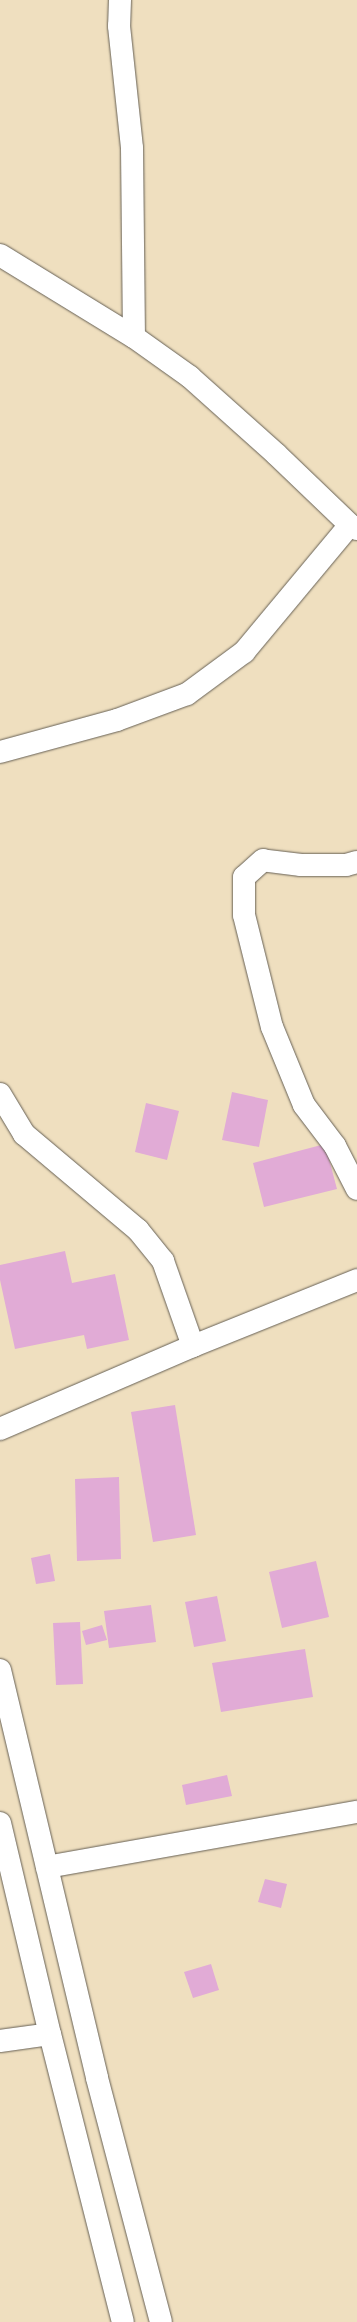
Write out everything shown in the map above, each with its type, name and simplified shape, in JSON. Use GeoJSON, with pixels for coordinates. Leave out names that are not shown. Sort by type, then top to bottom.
{"type":"FeatureCollection","features":[{"type":"Feature","properties":{"kind":"street"},"geometry":{"type":"LineString","coordinates":[[120,0],[119,26],[132,148],[134,337]]}},
{"type":"Feature","properties":{"kind":"street"},"geometry":{"type":"LineString","coordinates":[[0,255],[134,337],[190,377],[276,454],[353,527],[244,652],[187,694],[117,720],[0,752]]}},
{"type":"Feature","properties":{"kind":"street"},"geometry":{"type":"LineString","coordinates":[[357,862],[346,865],[301,865],[264,860],[244,877],[244,915],[274,1035],[304,1105],[335,1146],[357,1189]]}},
{"type":"Feature","properties":{"kind":"street"},"geometry":{"type":"LineString","coordinates":[[0,1094],[24,1134],[138,1230],[163,1261],[193,1346]]}},
{"type":"Feature","properties":{"kind":"street"},"geometry":{"type":"LineString","coordinates":[[0,1429],[193,1346],[357,1280]]}},
{"type":"Feature","properties":{"kind":"street"},"geometry":{"type":"LineString","coordinates":[[0,1670],[97,2078],[161,2322]]}},
{"type":"Feature","properties":{"kind":"street"},"geometry":{"type":"LineString","coordinates":[[47,1867],[357,1812]]}},
{"type":"Feature","properties":{"kind":"street"},"geometry":{"type":"LineString","coordinates":[[0,1823],[50,2034],[123,2322]]}},
{"type":"Feature","properties":{"kind":"street"},"geometry":{"type":"LineString","coordinates":[[0,2040],[50,2034]]}},
{"type":"Feature","properties":{"kind":"building"},"geometry":{"type":"Polygon","coordinates":[[[232,1092],[268,1100],[259,1147],[222,1140],[232,1092]]]}},
{"type":"Feature","properties":{"kind":"building"},"geometry":{"type":"Polygon","coordinates":[[[146,1103],[179,1111],[167,1160],[135,1152],[146,1103]]]}},
{"type":"Feature","properties":{"kind":"building"},"geometry":{"type":"Polygon","coordinates":[[[325,1144],[337,1189],[264,1207],[253,1163],[325,1144]]]}},
{"type":"Feature","properties":{"kind":"building"},"geometry":{"type":"Polygon","coordinates":[[[65,1251],[72,1283],[115,1274],[129,1340],[87,1349],[84,1335],[15,1349],[0,1280],[0,1265],[65,1251]]]}},
{"type":"Feature","properties":{"kind":"building"},"geometry":{"type":"Polygon","coordinates":[[[175,1405],[196,1535],[153,1542],[131,1412],[175,1405]]]}},
{"type":"Feature","properties":{"kind":"building"},"geometry":{"type":"Polygon","coordinates":[[[119,1477],[121,1559],[77,1561],[75,1479],[119,1477]]]}},
{"type":"Feature","properties":{"kind":"building"},"geometry":{"type":"Polygon","coordinates":[[[50,1554],[55,1581],[36,1584],[31,1558],[50,1554]]]}},
{"type":"Feature","properties":{"kind":"building"},"geometry":{"type":"Polygon","coordinates":[[[316,1561],[329,1617],[282,1628],[269,1572],[316,1561]]]}},
{"type":"Feature","properties":{"kind":"building"},"geometry":{"type":"Polygon","coordinates":[[[217,1596],[226,1641],[194,1647],[185,1602],[217,1596]]]}},
{"type":"Feature","properties":{"kind":"building"},"geometry":{"type":"Polygon","coordinates":[[[151,1605],[156,1642],[109,1648],[104,1611],[151,1605]]]}},
{"type":"Feature","properties":{"kind":"building"},"geometry":{"type":"Polygon","coordinates":[[[80,1622],[83,1684],[56,1685],[53,1623],[80,1622]]]}},
{"type":"Feature","properties":{"kind":"building"},"geometry":{"type":"Polygon","coordinates":[[[102,1625],[107,1640],[86,1645],[82,1631],[102,1625]]]}},
{"type":"Feature","properties":{"kind":"building"},"geometry":{"type":"Polygon","coordinates":[[[305,1649],[313,1697],[221,1712],[212,1663],[305,1649]]]}},
{"type":"Feature","properties":{"kind":"building"},"geometry":{"type":"Polygon","coordinates":[[[227,1775],[232,1796],[186,1805],[182,1785],[227,1775]]]}},
{"type":"Feature","properties":{"kind":"building"},"geometry":{"type":"Polygon","coordinates":[[[265,1879],[287,1884],[281,1908],[258,1902],[265,1879]]]}},
{"type":"Feature","properties":{"kind":"building"},"geometry":{"type":"Polygon","coordinates":[[[211,1964],[219,1990],[193,1998],[184,1972],[211,1964]]]}}]}
